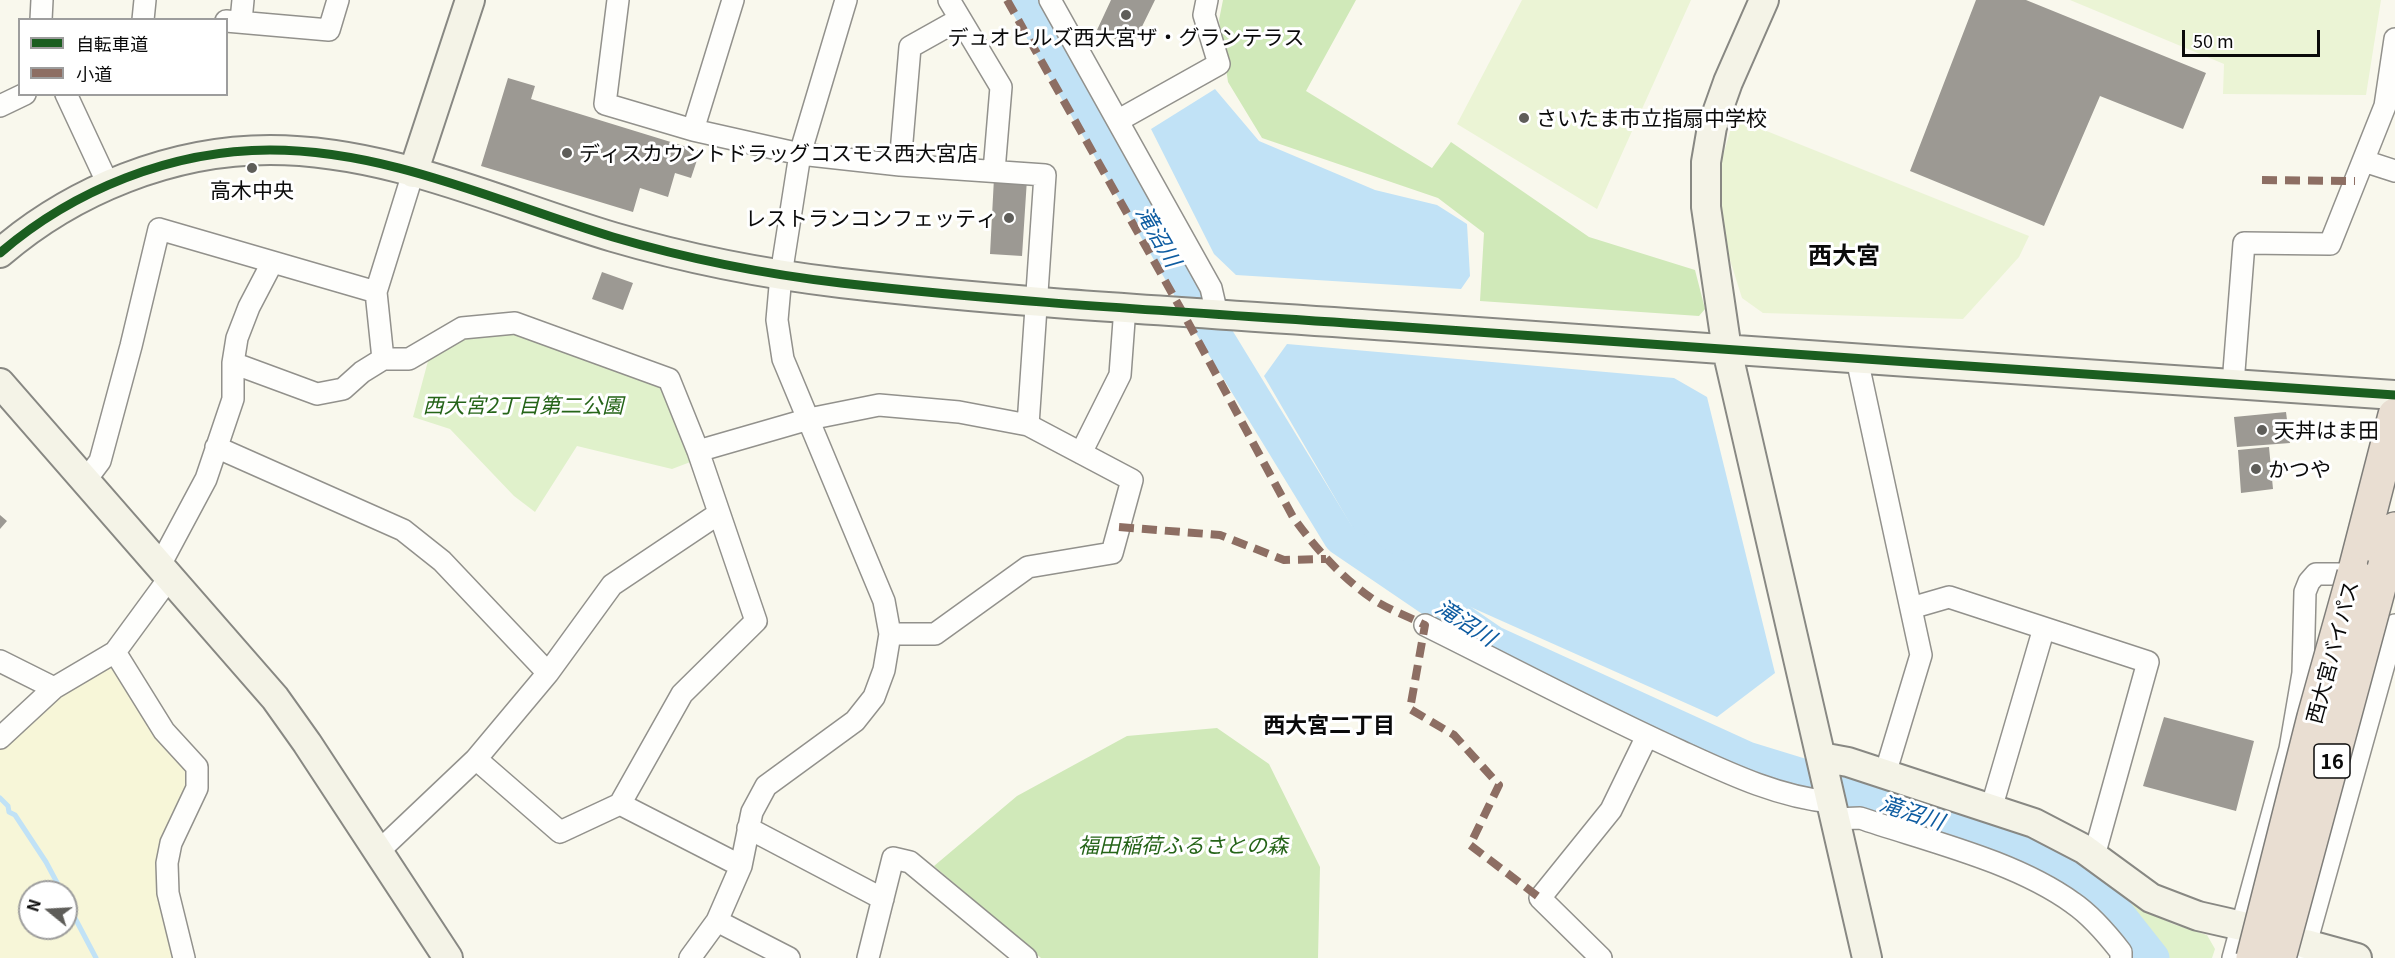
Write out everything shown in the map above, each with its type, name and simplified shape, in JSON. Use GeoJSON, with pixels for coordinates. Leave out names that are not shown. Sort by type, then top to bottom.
{"type":"FeatureCollection","features":[{"type":"Feature","properties":{"kind":"highway","name":"西大宮バイパス"},"geometry":{"type":"LineString","coordinates":[[2253,958],[2314,717],[2395,415]]}},
{"type":"Feature","properties":{"kind":"highway","name":"西大宮バイパス"},"geometry":{"type":"LineString","coordinates":[[2296,953],[2395,529]]}},
{"type":"Feature","properties":{"kind":"street"},"geometry":{"type":"LineString","coordinates":[[41,18],[42,0]]}},
{"type":"Feature","properties":{"kind":"street"},"geometry":{"type":"LineString","coordinates":[[143,18],[145,0]]}},
{"type":"Feature","properties":{"kind":"street"},"geometry":{"type":"LineString","coordinates":[[237,14],[329,30],[338,0]]}},
{"type":"Feature","properties":{"kind":"street"},"geometry":{"type":"LineString","coordinates":[[383,359],[376,292],[470,0]]}},
{"type":"Feature","properties":{"kind":"street"},"geometry":{"type":"LineString","coordinates":[[618,0],[605,104],[693,130],[800,154],[900,165],[1045,175],[1028,425]]}},
{"type":"Feature","properties":{"kind":"street"},"geometry":{"type":"LineString","coordinates":[[693,130],[733,0]]}},
{"type":"Feature","properties":{"kind":"street"},"geometry":{"type":"LineString","coordinates":[[690,958],[717,921],[741,866],[752,812],[766,786],[855,721],[874,697],[884,670],[890,634],[884,602],[783,359],[777,320],[781,275],[800,154],[846,0]]}},
{"type":"Feature","properties":{"kind":"street"},"geometry":{"type":"LineString","coordinates":[[949,0],[1000,87],[994,171]]}},
{"type":"Feature","properties":{"kind":"street"},"geometry":{"type":"LineString","coordinates":[[1050,0],[1211,288],[1207,313]]}},
{"type":"Feature","properties":{"kind":"street"},"geometry":{"type":"LineString","coordinates":[[1119,120],[1219,64],[1204,15],[1207,0]]}},
{"type":"Feature","properties":{"kind":"street"},"geometry":{"type":"LineString","coordinates":[[1764,0],[1728,82],[1712,127],[1706,162],[1706,207],[1728,350],[1867,958]]}},
{"type":"Feature","properties":{"kind":"street"},"geometry":{"type":"LineString","coordinates":[[900,165],[910,47],[960,18]]}},
{"type":"Feature","properties":{"kind":"street"},"geometry":{"type":"LineString","coordinates":[[2233,384],[2244,243],[2330,244],[2385,106],[2395,39]]}},
{"type":"Feature","properties":{"kind":"street"},"geometry":{"type":"LineString","coordinates":[[0,106],[21,96]]}},
{"type":"Feature","properties":{"kind":"street"},"geometry":{"type":"LineString","coordinates":[[67,96],[108,184]]}},
{"type":"Feature","properties":{"kind":"street"},"geometry":{"type":"LineString","coordinates":[[0,252],[31,226],[108,184],[161,166],[209,155],[262,150],[304,151],[374,161],[665,251],[781,275],[1125,307],[1857,359],[2395,394]]}},
{"type":"Feature","properties":{"kind":"street"},"geometry":{"type":"LineString","coordinates":[[2364,161],[2395,171]]}},
{"type":"Feature","properties":{"kind":"street"},"geometry":{"type":"LineString","coordinates":[[85,481],[100,461],[159,229],[376,292]]}},
{"type":"Feature","properties":{"kind":"street"},"geometry":{"type":"LineString","coordinates":[[0,738],[54,688],[115,652],[165,571],[206,479],[233,399],[232,363],[237,338],[249,307],[272,263]]}},
{"type":"Feature","properties":{"kind":"street"},"geometry":{"type":"LineString","coordinates":[[1081,453],[1120,375],[1125,307]]}},
{"type":"Feature","properties":{"kind":"street"},"geometry":{"type":"LineString","coordinates":[[232,363],[317,394],[343,389],[362,372],[383,359],[409,359],[462,328],[515,323],[669,379],[698,451],[756,621],[682,694],[620,804],[560,832],[476,759]]}},
{"type":"Feature","properties":{"kind":"street"},"geometry":{"type":"LineString","coordinates":[[1857,359],[1921,656],[1885,774]]}},
{"type":"Feature","properties":{"kind":"street"},"geometry":{"type":"LineString","coordinates":[[0,382],[275,698],[379,851],[448,958]]}},
{"type":"Feature","properties":{"kind":"street"},"geometry":{"type":"LineString","coordinates":[[698,451],[809,419],[879,405],[959,412],[1028,425],[1132,480],[1112,553],[1028,567],[935,634],[890,634]]}},
{"type":"Feature","properties":{"kind":"street"},"geometry":{"type":"LineString","coordinates":[[216,447],[403,530],[442,561],[548,673]]}},
{"type":"Feature","properties":{"kind":"street"},"geometry":{"type":"LineString","coordinates":[[379,851],[476,759],[548,673],[612,585],[718,514]]}},
{"type":"Feature","properties":{"kind":"street"},"geometry":{"type":"LineString","coordinates":[[2233,958],[2290,749],[2303,673],[2305,592],[2309,582],[2316,574],[2354,574]]}},
{"type":"Feature","properties":{"kind":"street"},"geometry":{"type":"LineString","coordinates":[[1911,608],[1949,597],[2148,662],[2094,856]]}},
{"type":"Feature","properties":{"kind":"street"},"geometry":{"type":"LineString","coordinates":[[1425,625],[1647,736],[1737,776],[1804,800],[1832,805],[1860,818],[2004,866],[2039,881],[2075,904],[2097,924],[2121,952],[2121,958]]}},
{"type":"Feature","properties":{"kind":"street"},"geometry":{"type":"LineString","coordinates":[[2357,958],[2296,953],[2346,801],[2395,625]]}},
{"type":"Feature","properties":{"kind":"street"},"geometry":{"type":"LineString","coordinates":[[1991,809],[2044,628]]}},
{"type":"Feature","properties":{"kind":"street"},"geometry":{"type":"LineString","coordinates":[[115,652],[164,731],[197,767],[197,788],[171,843],[167,863],[168,893],[184,958]]}},
{"type":"Feature","properties":{"kind":"street"},"geometry":{"type":"LineString","coordinates":[[0,661],[54,688]]}},
{"type":"Feature","properties":{"kind":"street"},"geometry":{"type":"LineString","coordinates":[[1601,958],[1540,898],[1611,810],[1647,736]]}},
{"type":"Feature","properties":{"kind":"street"},"geometry":{"type":"LineString","coordinates":[[1822,761],[1848,762],[2034,823],[2094,856],[2151,898],[2198,916],[2242,926]]}},
{"type":"Feature","properties":{"kind":"street"},"geometry":{"type":"LineString","coordinates":[[2280,784],[2346,801]]}},
{"type":"Feature","properties":{"kind":"street"},"geometry":{"type":"LineString","coordinates":[[620,804],[741,866]]}},
{"type":"Feature","properties":{"kind":"street"},"geometry":{"type":"LineString","coordinates":[[748,828],[883,899]]}},
{"type":"Feature","properties":{"kind":"street"},"geometry":{"type":"LineString","coordinates":[[868,958],[893,858],[910,862],[1026,958]]}},
{"type":"Feature","properties":{"kind":"street"},"geometry":{"type":"LineString","coordinates":[[717,921],[789,958]]}},
{"type":"Feature","properties":{"kind":"green space"},"geometry":{"type":"Polygon","coordinates":[[[1223,0],[1356,0],[1306,91],[1432,168],[1451,142],[1589,237],[1695,270],[1705,309],[1699,316],[1480,301],[1484,233],[1438,198],[1262,138],[1228,82],[1219,20],[1223,0]]]}},
{"type":"Feature","properties":{"kind":"green space"},"geometry":{"type":"Polygon","coordinates":[[[1522,0],[1691,0],[1597,209],[1457,124],[1522,0]]]}},
{"type":"Feature","properties":{"kind":"green space"},"geometry":{"type":"Polygon","coordinates":[[[2070,0],[2381,0],[2366,95],[2223,94],[2224,64],[2070,0]]]}},
{"type":"Feature","properties":{"kind":"green space"},"geometry":{"type":"Polygon","coordinates":[[[1734,118],[2029,236],[2019,257],[1963,319],[1763,313],[1742,298],[1719,225],[1719,169],[1734,118]]]}},
{"type":"Feature","properties":{"kind":"green space","name":"西大宮2丁目第二公園"},"geometry":{"type":"Polygon","coordinates":[[[515,329],[666,383],[693,461],[672,469],[577,446],[535,512],[514,496],[450,429],[413,417],[428,361],[469,333],[515,329]]]}},
{"type":"Feature","properties":{"kind":"green space"},"geometry":{"type":"Polygon","coordinates":[[[115,659],[191,767],[191,784],[166,841],[182,958],[0,958],[0,746],[58,692],[115,659]]]}},
{"type":"Feature","properties":{"kind":"green space","name":"福田稲荷ふるさとの森"},"geometry":{"type":"Polygon","coordinates":[[[1217,728],[1269,764],[1320,867],[1318,958],[1041,958],[934,866],[1017,796],[1127,736],[1217,728]]]}},
{"type":"Feature","properties":{"kind":"green space"},"geometry":{"type":"Polygon","coordinates":[[[2126,901],[2173,924],[2207,935],[2215,949],[2212,958],[2165,958],[2126,901]]]}},
{"type":"Feature","properties":{"kind":"water"},"geometry":{"type":"Polygon","coordinates":[[[1215,89],[1259,141],[1375,190],[1437,205],[1467,224],[1470,276],[1461,289],[1236,275],[1214,254],[1151,129],[1215,89]]]}},
{"type":"Feature","properties":{"kind":"water"},"geometry":{"type":"Polygon","coordinates":[[[1287,344],[1674,378],[1707,397],[1775,673],[1717,717],[1437,592],[1352,527],[1264,376],[1287,344]]]}},
{"type":"Feature","properties":{"kind":"building","name":"デュオヒルズ西大宮ザ・グランテラス"},"geometry":{"type":"Polygon","coordinates":[[[1111,0],[1155,0],[1132,47],[1097,30],[1111,0]]]}},
{"type":"Feature","properties":{"kind":"building"},"geometry":{"type":"Polygon","coordinates":[[[1976,0],[2026,0],[2206,73],[2183,129],[2100,96],[2044,226],[1910,171],[1976,0]]]}},
{"type":"Feature","properties":{"kind":"building"},"geometry":{"type":"Polygon","coordinates":[[[508,78],[535,86],[531,99],[700,151],[691,178],[675,173],[668,197],[640,188],[633,212],[481,166],[508,78]]]}},
{"type":"Feature","properties":{"kind":"building"},"geometry":{"type":"Polygon","coordinates":[[[994,178],[1027,179],[1022,256],[990,254],[994,178]]]}},
{"type":"Feature","properties":{"kind":"building"},"geometry":{"type":"Polygon","coordinates":[[[602,272],[633,283],[623,310],[592,299],[602,272]]]}},
{"type":"Feature","properties":{"kind":"building","name":"天丼はま田"},"geometry":{"type":"Polygon","coordinates":[[[2286,412],[2290,443],[2237,447],[2234,417],[2286,412]]]}},
{"type":"Feature","properties":{"kind":"building","name":"かつや"},"geometry":{"type":"Polygon","coordinates":[[[2269,447],[2273,489],[2241,493],[2238,450],[2269,447]]]}},
{"type":"Feature","properties":{"kind":"building"},"geometry":{"type":"Polygon","coordinates":[[[0,515],[7,521],[0,529],[0,515]]]}},
{"type":"Feature","properties":{"kind":"building"},"geometry":{"type":"Polygon","coordinates":[[[2164,717],[2254,741],[2236,811],[2143,786],[2164,717]]]}},
{"type":"Feature","properties":{"kind":"waterway","name":"滝沼川"},"geometry":{"type":"LineString","coordinates":[[1024,0],[1219,340],[1340,538],[1493,642],[1747,758],[1848,789],[2029,851],[2069,871],[2112,906],[2153,958]]}},
{"type":"Feature","properties":{"kind":"waterway"},"geometry":{"type":"LineString","coordinates":[[0,798],[8,806],[9,812],[15,815],[56,880]]}},
{"type":"Feature","properties":{"kind":"waterway"},"geometry":{"type":"LineString","coordinates":[[78,924],[96,958]]}},
{"type":"Feature","properties":{"kind":"marked path"},"geometry":{"type":"LineString","coordinates":[[1007,0],[1182,311],[1293,517],[1330,562],[1351,582],[1380,604],[1425,625],[1410,709],[1454,735],[1499,785],[1470,845],[1540,898]]}},
{"type":"Feature","properties":{"kind":"marked path"},"geometry":{"type":"LineString","coordinates":[[2262,180],[2355,181]]}},
{"type":"Feature","properties":{"kind":"marked path"},"geometry":{"type":"LineString","coordinates":[[1119,527],[1220,535],[1284,560],[1326,559]]}},
{"type":"Feature","properties":{"kind":"cycle path"},"geometry":{"type":"LineString","coordinates":[[0,253],[59,210],[126,178],[161,166],[197,157],[233,152],[270,150],[314,152],[358,159],[444,181],[571,224],[669,252],[755,270],[841,283],[978,297],[1116,307],[2395,395]]}},
{"type":"Feature","properties":{"kind":"place","name":"デュオヒルズ西大宮ザ・グランテラス"},"geometry":{"type":"Point","coordinates":[1126,15]}},
{"type":"Feature","properties":{"kind":"place","name":"さいたま市立指扇中学校"},"geometry":{"type":"Point","coordinates":[1524,118]}},
{"type":"Feature","properties":{"kind":"place","name":"ディスカウントドラッグコスモス西大宮店"},"geometry":{"type":"Point","coordinates":[567,153]}},
{"type":"Feature","properties":{"kind":"place","name":"高木中央"},"geometry":{"type":"Point","coordinates":[252,168]}},
{"type":"Feature","properties":{"kind":"place","name":"レストランコンフェッティ"},"geometry":{"type":"Point","coordinates":[1009,218]}},
{"type":"Feature","properties":{"kind":"place","name":"天丼はま田"},"geometry":{"type":"Point","coordinates":[2262,430]}},
{"type":"Feature","properties":{"kind":"place","name":"かつや"},"geometry":{"type":"Point","coordinates":[2256,469]}},
{"type":"Feature","properties":{"kind":"district","name":"西大宮"},"geometry":{"type":"Point","coordinates":[1844,255]}},
{"type":"Feature","properties":{"kind":"district","name":"西大宮二丁目"},"geometry":{"type":"Point","coordinates":[1329,725]}}]}
